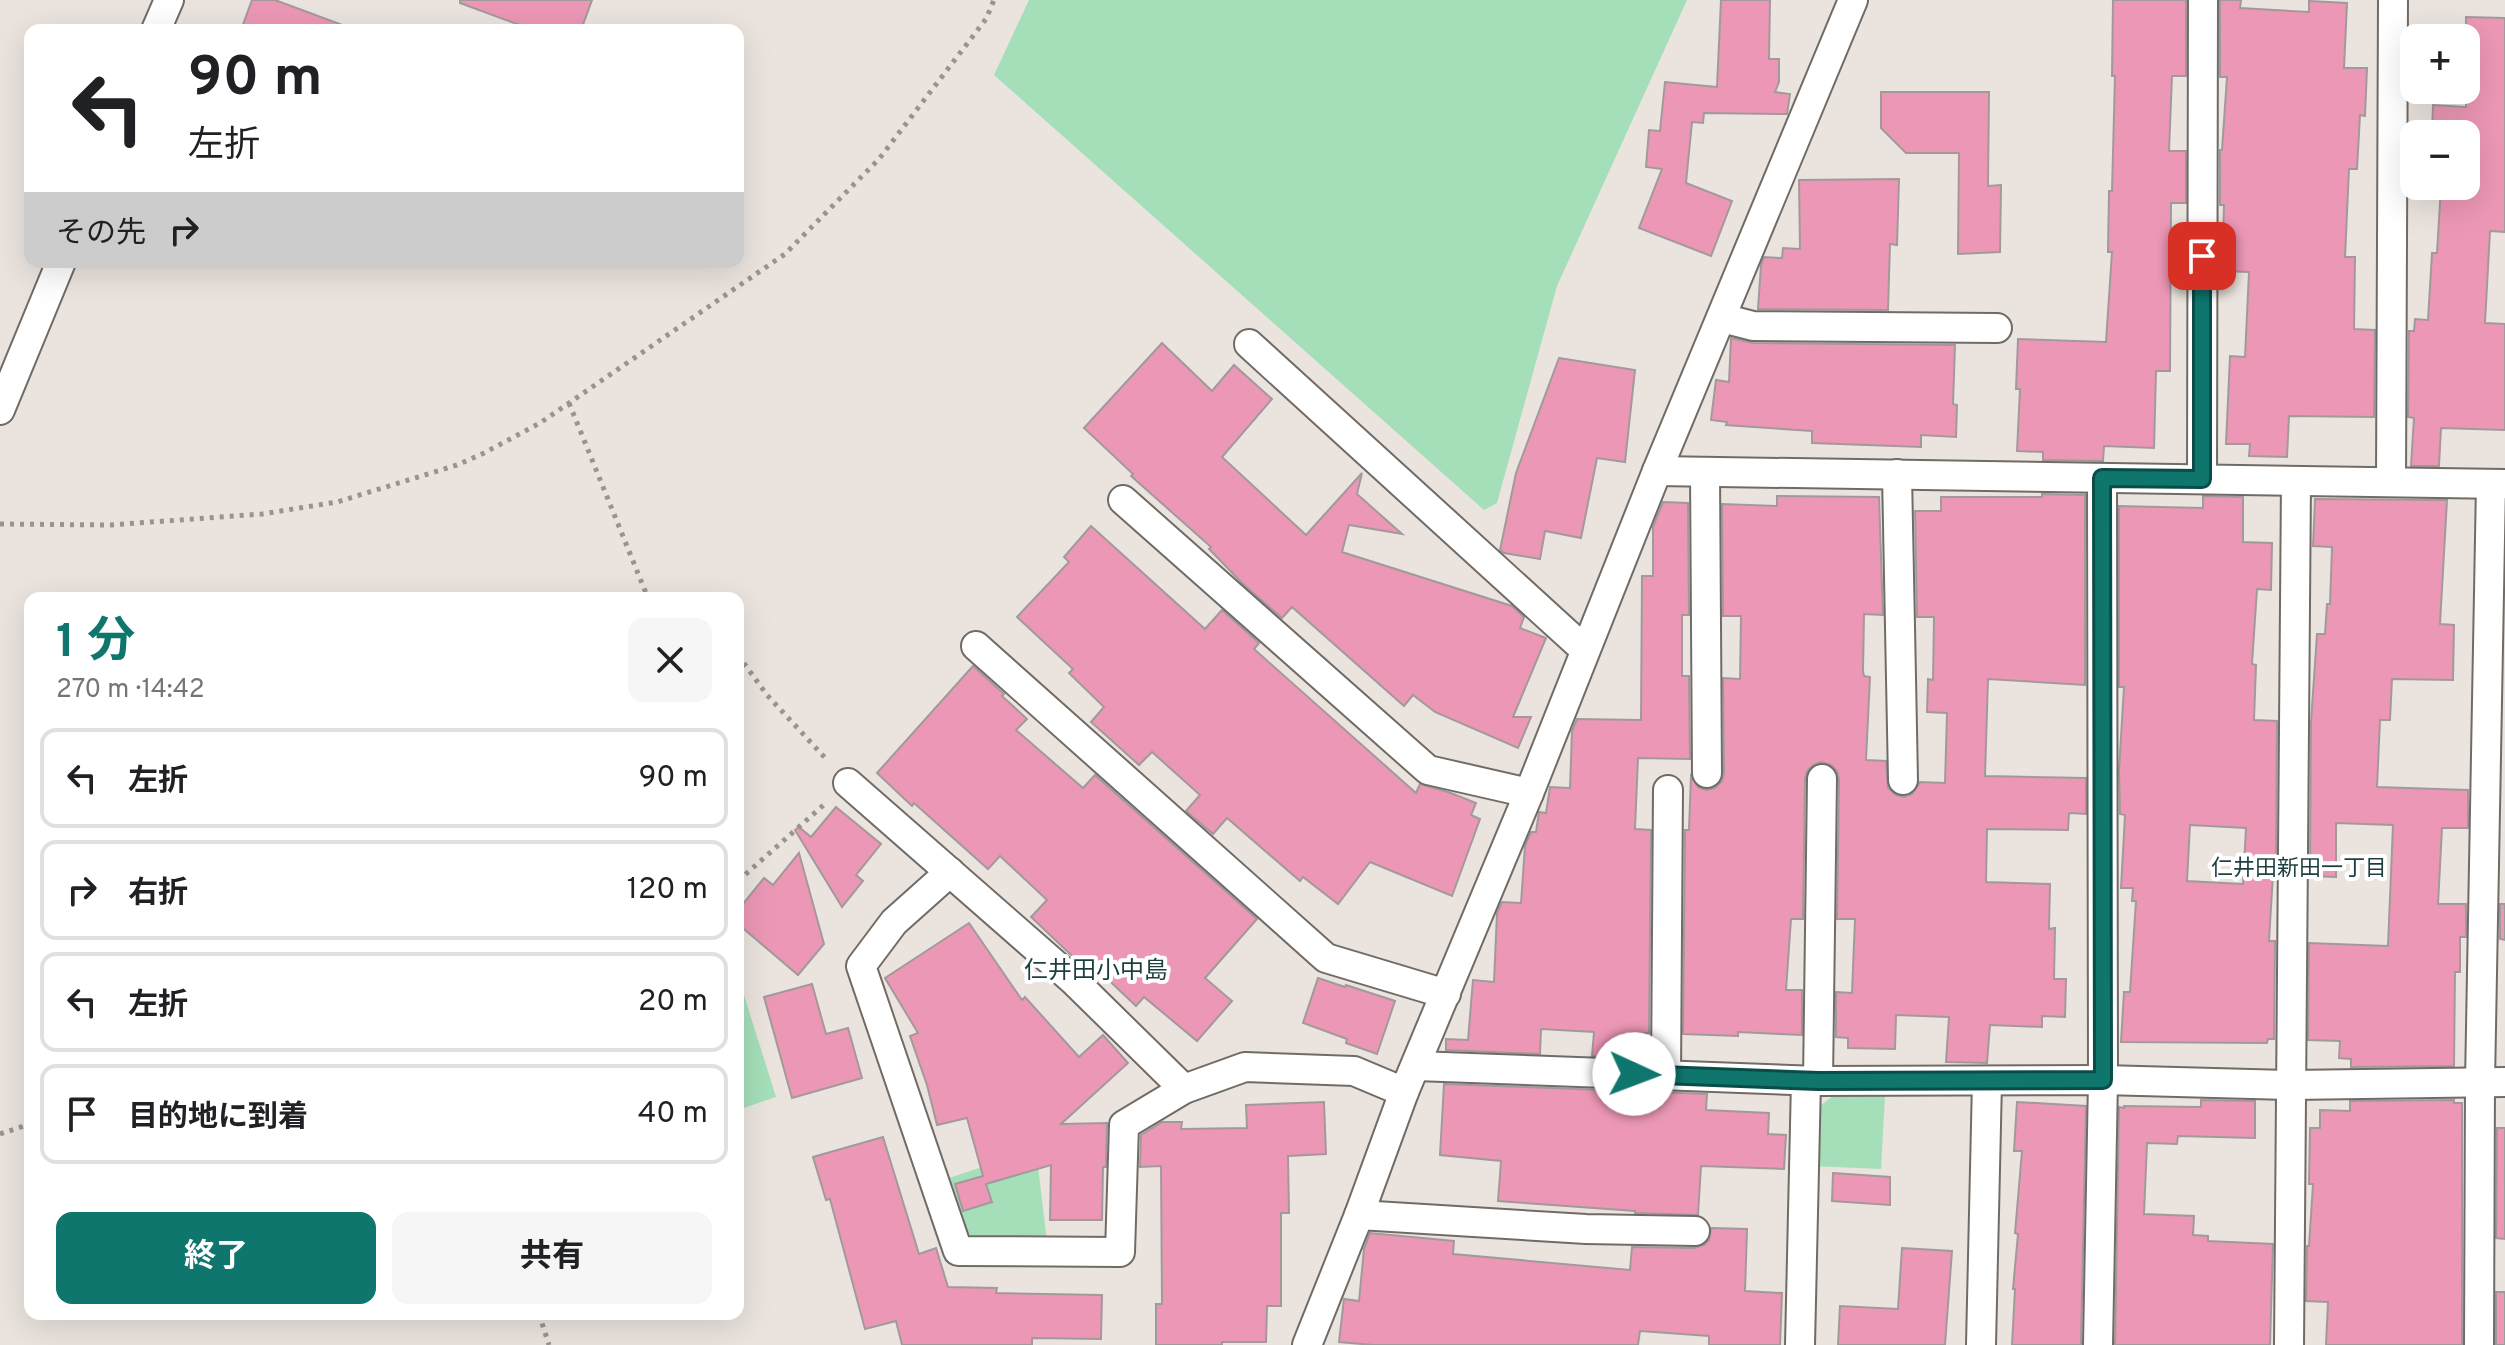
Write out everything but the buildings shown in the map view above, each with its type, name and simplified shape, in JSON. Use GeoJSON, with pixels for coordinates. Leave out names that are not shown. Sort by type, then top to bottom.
{"type":"FeatureCollection","features":[{"type":"Feature","properties":{"kind":"street"},"geometry":{"type":"LineString","coordinates":[[159,24],[169,0]]}},
{"type":"Feature","properties":{"kind":"street"},"geometry":{"type":"LineString","coordinates":[[1307,1345],[1404,1092],[1853,0]]}},
{"type":"Feature","properties":{"kind":"street"},"geometry":{"type":"LineString","coordinates":[[2202,479],[2203,0]]}},
{"type":"Feature","properties":{"kind":"street"},"geometry":{"type":"LineString","coordinates":[[2391,482],[2393,0]]}},
{"type":"Feature","properties":{"kind":"street"},"geometry":{"type":"LineString","coordinates":[[0,410],[59,268]]}},
{"type":"Feature","properties":{"kind":"street"},"geometry":{"type":"LineString","coordinates":[[1722,318],[1753,326],[1997,328]]}},
{"type":"Feature","properties":{"kind":"street"},"geometry":{"type":"LineString","coordinates":[[1249,344],[1585,650]]}},
{"type":"Feature","properties":{"kind":"street"},"geometry":{"type":"LineString","coordinates":[[1657,471],[2498,484],[2493,1082],[2479,1345]]}},
{"type":"Feature","properties":{"kind":"street"},"geometry":{"type":"LineString","coordinates":[[1705,472],[1707,773]]}},
{"type":"Feature","properties":{"kind":"street"},"geometry":{"type":"LineString","coordinates":[[1897,474],[1903,780]]}},
{"type":"Feature","properties":{"kind":"street"},"geometry":{"type":"LineString","coordinates":[[2098,1345],[2103,1080],[2102,478]]}},
{"type":"Feature","properties":{"kind":"street"},"geometry":{"type":"LineString","coordinates":[[2289,1345],[2296,481]]}},
{"type":"Feature","properties":{"kind":"street"},"geometry":{"type":"LineString","coordinates":[[1123,500],[1428,770],[1529,793]]}},
{"type":"Feature","properties":{"kind":"street"},"geometry":{"type":"LineString","coordinates":[[976,646],[1326,958],[1446,994]]}},
{"type":"Feature","properties":{"kind":"street"},"geometry":{"type":"LineString","coordinates":[[1800,1345],[1822,779]]}},
{"type":"Feature","properties":{"kind":"street"},"geometry":{"type":"LineString","coordinates":[[848,783],[1074,981],[1184,1089]]}},
{"type":"Feature","properties":{"kind":"street"},"geometry":{"type":"LineString","coordinates":[[1666,1075],[1668,790]]}},
{"type":"Feature","properties":{"kind":"street"},"geometry":{"type":"LineString","coordinates":[[950,872],[894,922],[861,966],[958,1251],[1120,1252],[1124,1125],[1184,1089],[1245,1067],[1354,1071],[1404,1092]]}},
{"type":"Feature","properties":{"kind":"street"},"geometry":{"type":"LineString","coordinates":[[1416,1066],[1812,1081],[2103,1080],[2291,1085],[2493,1082]]}},
{"type":"Feature","properties":{"kind":"street"},"geometry":{"type":"LineString","coordinates":[[1981,1345],[1987,1081]]}},
{"type":"Feature","properties":{"kind":"street"},"geometry":{"type":"LineString","coordinates":[[1359,1215],[1586,1229],[1695,1231]]}},
{"type":"Feature","properties":{"kind":"path"},"geometry":{"type":"LineString","coordinates":[[0,524],[110,525],[262,514],[337,502],[457,465],[540,423],[785,254],[879,159],[986,19],[994,0]]}},
{"type":"Feature","properties":{"kind":"path"},"geometry":{"type":"LineString","coordinates":[[569,403],[646,592]]}},
{"type":"Feature","properties":{"kind":"path"},"geometry":{"type":"LineString","coordinates":[[744,663],[767,695],[848,783],[744,876]]}},
{"type":"Feature","properties":{"kind":"path"},"geometry":{"type":"LineString","coordinates":[[0,1134],[24,1126]]}},
{"type":"Feature","properties":{"kind":"path"},"geometry":{"type":"LineString","coordinates":[[541,1320],[549,1345]]}},
{"type":"Feature","properties":{"kind":"green space"},"geometry":{"type":"Polygon","coordinates":[[[1029,0],[1687,0],[1557,286],[1497,503],[1484,510],[994,75],[1029,0]]]}},
{"type":"Feature","properties":{"kind":"green space"},"geometry":{"type":"Polygon","coordinates":[[[744,995],[776,1097],[744,1108],[744,995]]]}},
{"type":"Feature","properties":{"kind":"green space"},"geometry":{"type":"Polygon","coordinates":[[[1835,1094],[1885,1096],[1881,1169],[1811,1166],[1814,1111],[1835,1094]]]}},
{"type":"Feature","properties":{"kind":"green space"},"geometry":{"type":"Polygon","coordinates":[[[1036,1149],[1047,1242],[977,1244],[964,1229],[949,1178],[1036,1149]]]}},
{"type":"Feature","properties":{"kind":"district","name":"仁井田新田一丁目"},"geometry":{"type":"Point","coordinates":[2299,867]}},
{"type":"Feature","properties":{"kind":"district","name":"仁井田小中島"},"geometry":{"type":"Point","coordinates":[1096,970]}},
{"type":"Feature","properties":{"kind":"route"},"geometry":{"type":"LineString","coordinates":[[1634,1074],[1818,1081],[2103,1080],[2102,478],[2202,479],[2202,256]]}}]}
